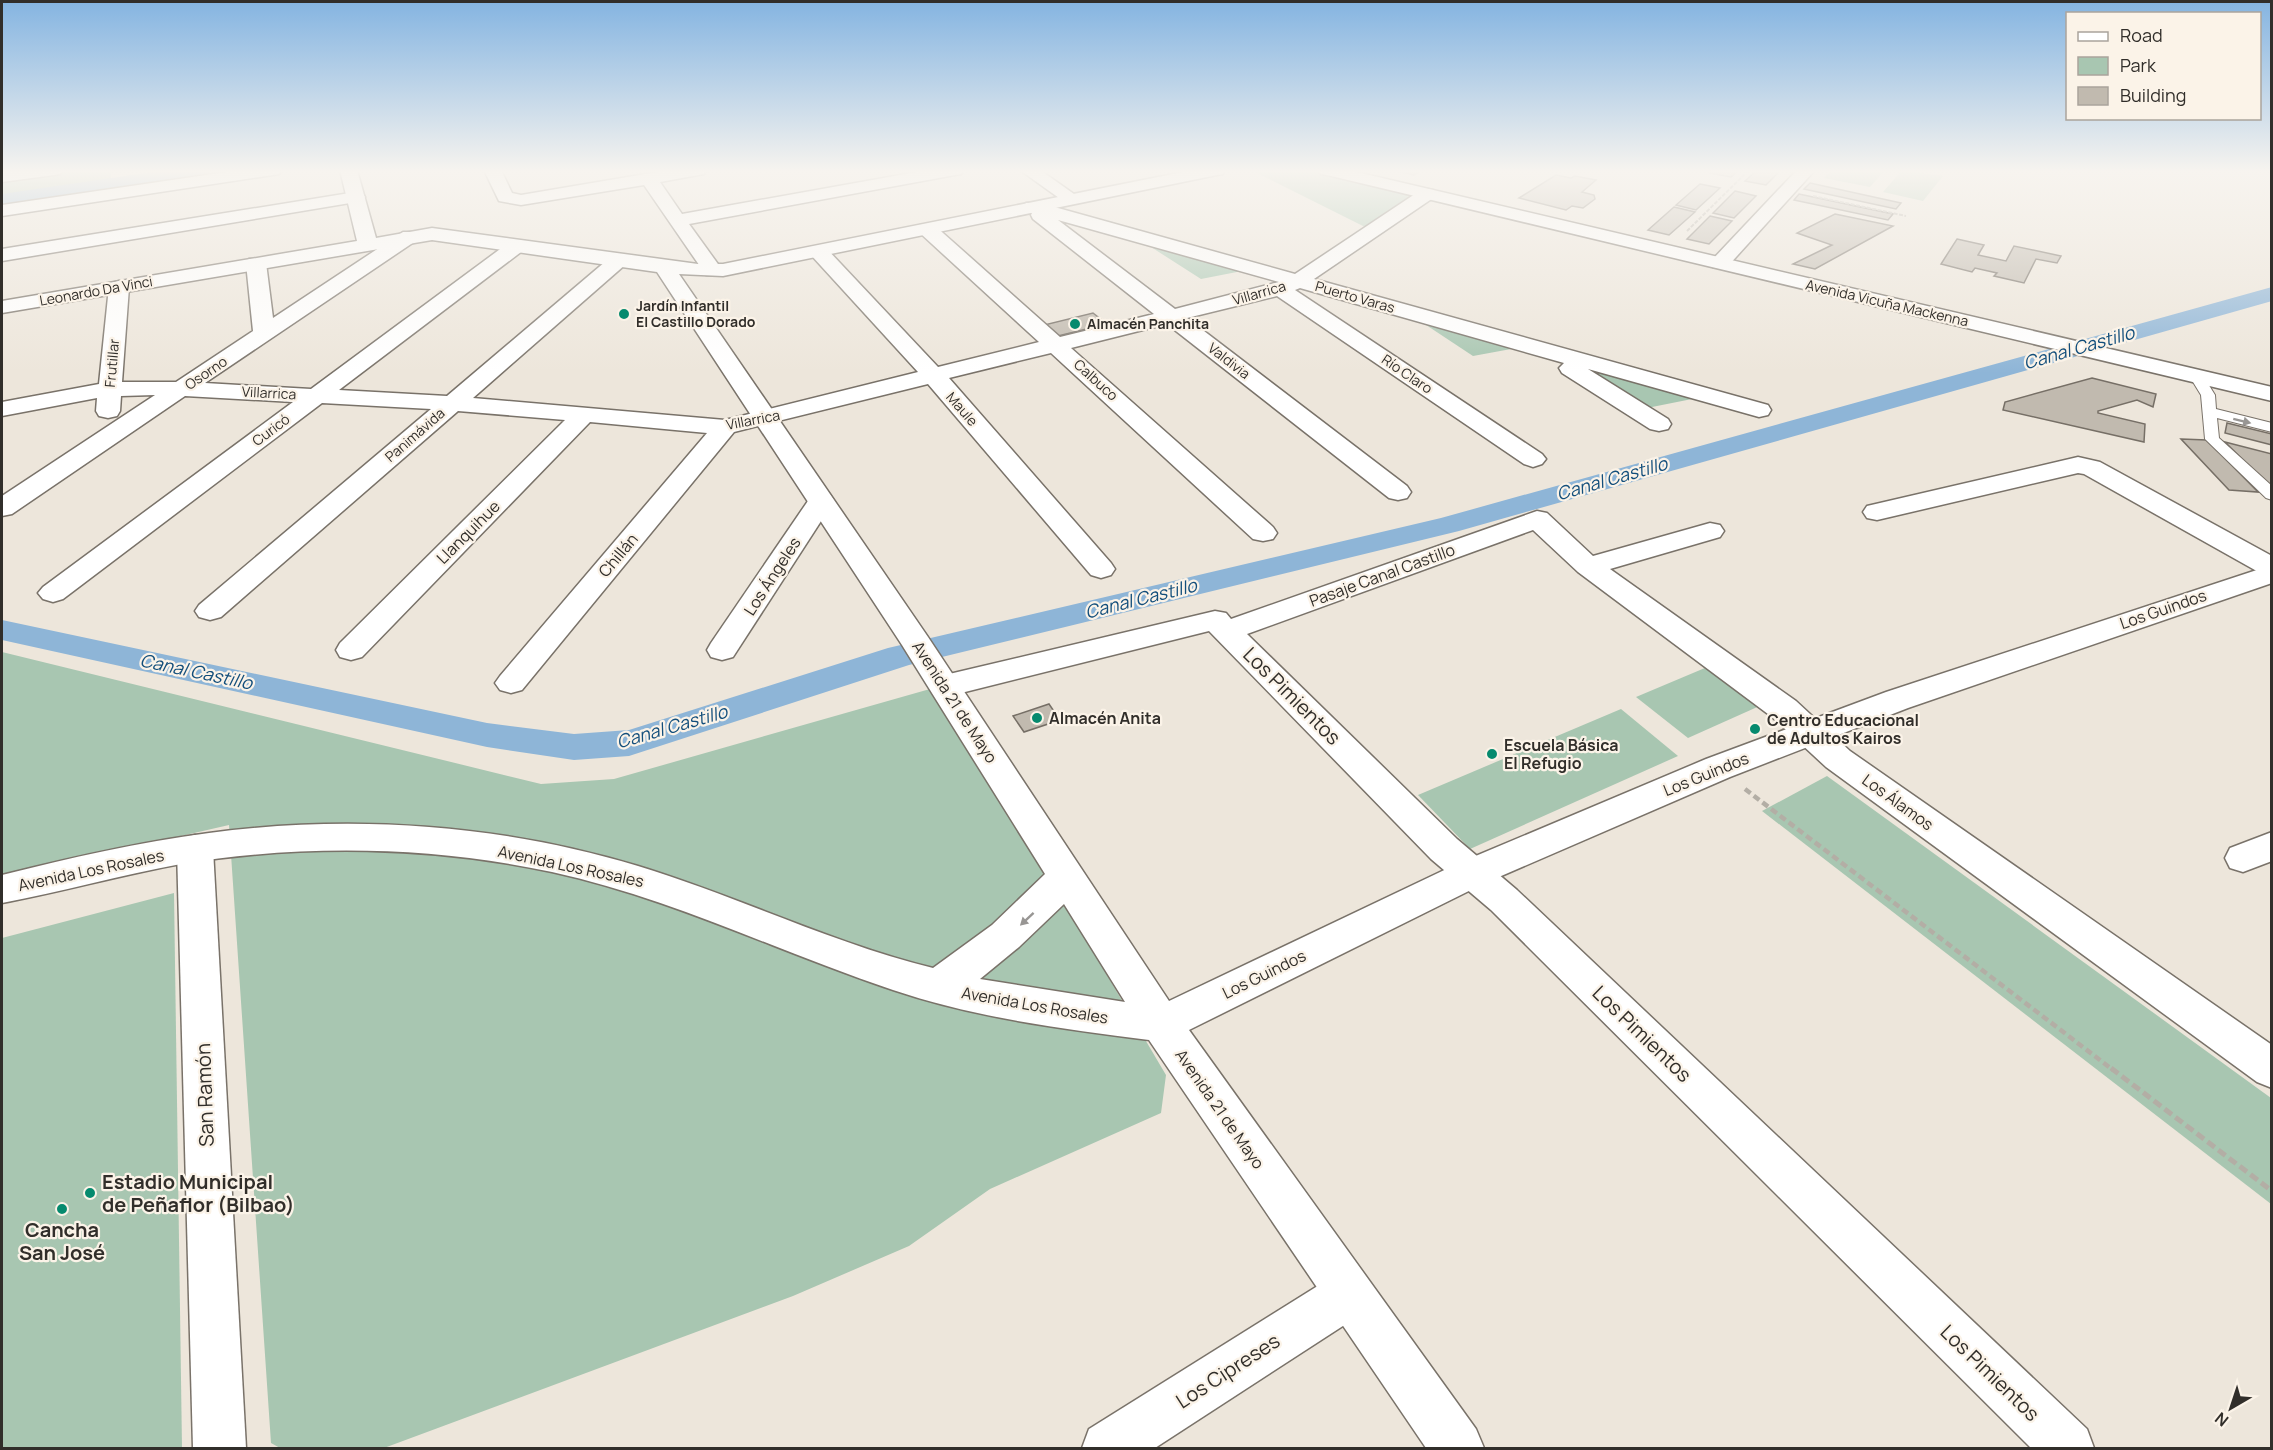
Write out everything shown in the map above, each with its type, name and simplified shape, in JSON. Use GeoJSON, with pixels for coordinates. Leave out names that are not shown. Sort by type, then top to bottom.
{"type":"FeatureCollection","features":[{"type":"Feature","properties":{"kind":"street"},"geometry":{"type":"LineString","coordinates":[[2,255],[108,238]]}},
{"type":"Feature","properties":{"kind":"street"},"geometry":{"type":"LineString","coordinates":[[366,238],[368,244],[401,238]]}},
{"type":"Feature","properties":{"kind":"street","name":"Osorno"},"geometry":{"type":"LineString","coordinates":[[2,508],[408,238]]}},
{"type":"Feature","properties":{"kind":"street"},"geometry":{"type":"LineString","coordinates":[[467,238],[664,267],[713,271],[884,238]]}},
{"type":"Feature","properties":{"kind":"street"},"geometry":{"type":"LineString","coordinates":[[690,238],[713,271]]}},
{"type":"Feature","properties":{"kind":"street","name":"Calbuco"},"geometry":{"type":"LineString","coordinates":[[937,238],[1263,533]]}},
{"type":"Feature","properties":{"kind":"street","name":"Valdivia"},"geometry":{"type":"LineString","coordinates":[[1072,238],[1398,492]]}},
{"type":"Feature","properties":{"kind":"street","name":"Puerto Varas"},"geometry":{"type":"LineString","coordinates":[[1134,238],[1289,285],[1538,348],[1760,410]]}},
{"type":"Feature","properties":{"kind":"street","name":"Villarrica"},"geometry":{"type":"LineString","coordinates":[[2,409],[109,389],[183,388],[452,403],[725,427],[1172,317],[1289,285],[1354,238]]}},
{"type":"Feature","properties":{"kind":"street","name":"Avenida Vicuña Mackenna"},"geometry":{"type":"LineString","coordinates":[[1621,238],[2271,394]]}},
{"type":"Feature","properties":{"kind":"street"},"geometry":{"type":"LineString","coordinates":[[1720,263],[1743,238]]}},
{"type":"Feature","properties":{"kind":"street","name":"Leonardo Da Vinci"},"geometry":{"type":"LineString","coordinates":[[2,307],[368,244]]}},
{"type":"Feature","properties":{"kind":"street","name":"Curicó"},"geometry":{"type":"LineString","coordinates":[[53,593],[518,245]]}},
{"type":"Feature","properties":{"kind":"street","name":"Maule"},"geometry":{"type":"LineString","coordinates":[[818,251],[934,376],[1101,569]]}},
{"type":"Feature","properties":{"kind":"street","name":"Panimávida"},"geometry":{"type":"LineString","coordinates":[[210,611],[619,260]]}},
{"type":"Feature","properties":{"kind":"street"},"geometry":{"type":"LineString","coordinates":[[256,263],[264,334]]}},
{"type":"Feature","properties":{"kind":"street","name":"Avenida 21 de Mayo"},"geometry":{"type":"LineString","coordinates":[[664,267],[931,666],[1161,1024],[1457,1449]]}},
{"type":"Feature","properties":{"kind":"street","name":"Río Claro"},"geometry":{"type":"LineString","coordinates":[[1289,285],[1533,459]]}},
{"type":"Feature","properties":{"kind":"street","name":"Frutillar"},"geometry":{"type":"LineString","coordinates":[[106,439],[119,287]]}},
{"type":"Feature","properties":{"kind":"street","name":"Puerto Varas"},"geometry":{"type":"LineString","coordinates":[[1538,348],[1659,424]]}},
{"type":"Feature","properties":{"kind":"street","name":"Llanquihue"},"geometry":{"type":"LineString","coordinates":[[351,650],[585,414]]}},
{"type":"Feature","properties":{"kind":"street","name":"Chillán"},"geometry":{"type":"LineString","coordinates":[[511,683],[725,427]]}},
{"type":"Feature","properties":{"kind":"street"},"geometry":{"type":"LineString","coordinates":[[1877,512],[2079,465],[2091,467],[2271,568]]}},
{"type":"Feature","properties":{"kind":"street","name":"Los Ángeles"},"geometry":{"type":"LineString","coordinates":[[722,650],[821,501]]}},
{"type":"Feature","properties":{"kind":"street","name":"Pasaje Canal Castillo"},"geometry":{"type":"LineString","coordinates":[[931,666],[1221,625],[1537,519]]}},
{"type":"Feature","properties":{"kind":"street","name":"Los Álamos"},"geometry":{"type":"LineString","coordinates":[[1537,519],[1588,566],[1784,709],[1838,759],[2271,1069]]}},
{"type":"Feature","properties":{"kind":"street"},"geometry":{"type":"LineString","coordinates":[[1588,566],[1710,531]]}},
{"type":"Feature","properties":{"kind":"street","name":"Los Guindos"},"geometry":{"type":"LineString","coordinates":[[1161,1024],[1472,873],[1718,768],[1809,732],[1977,672],[2271,573]]}},
{"type":"Feature","properties":{"kind":"street","name":"Los Pimientos"},"geometry":{"type":"LineString","coordinates":[[1221,625],[1444,849],[1522,917],[2068,1449]]}},
{"type":"Feature","properties":{"kind":"street","name":"Avenida Los Rosales"},"geometry":{"type":"LineString","coordinates":[[2,890],[146,857],[265,840],[365,837],[457,844],[528,854],[597,868],[655,885],[894,974],[936,987],[1038,1008],[1161,1024]]}},
{"type":"Feature","properties":{"kind":"street","name":"San Ramón"},"geometry":{"type":"LineString","coordinates":[[195,849],[220,1449]]}},
{"type":"Feature","properties":{"kind":"street"},"geometry":{"type":"LineString","coordinates":[[936,987],[974,963],[1008,937],[1066,876]]}},
{"type":"Feature","properties":{"kind":"street","name":"Los Cipreses"},"geometry":{"type":"LineString","coordinates":[[1108,1449],[1349,1294]]}},
{"type":"Feature","properties":{"kind":"lane"},"geometry":{"type":"LineString","coordinates":[[2197,377],[2208,395],[2212,439],[2271,495]]}},
{"type":"Feature","properties":{"kind":"lane"},"geometry":{"type":"LineString","coordinates":[[2209,412],[2271,428]]}},
{"type":"Feature","properties":{"kind":"path"},"geometry":{"type":"LineString","coordinates":[[1667,250],[1680,238]]}},
{"type":"Feature","properties":{"kind":"path"},"geometry":{"type":"LineString","coordinates":[[1718,768],[2271,1191]]}},
{"type":"Feature","properties":{"kind":"green space"},"geometry":{"type":"Polygon","coordinates":[[[1151,247],[1247,270],[1201,279],[1151,247]]]}},
{"type":"Feature","properties":{"kind":"green space"},"geometry":{"type":"Polygon","coordinates":[[[1411,315],[1522,347],[1473,356],[1411,315]]]}},
{"type":"Feature","properties":{"kind":"green space"},"geometry":{"type":"Polygon","coordinates":[[[1572,362],[1697,398],[1647,408],[1572,362]]]}},
{"type":"Feature","properties":{"kind":"green space"},"geometry":{"type":"Polygon","coordinates":[[[2,652],[541,784],[614,779],[937,687],[1166,1075],[1161,1113],[990,1189],[909,1246],[793,1296],[384,1448],[280,1448],[271,1443],[229,825],[2,877],[2,652]]]}},
{"type":"Feature","properties":{"kind":"green space"},"geometry":{"type":"Polygon","coordinates":[[[1712,665],[1764,704],[1688,738],[1636,697],[1712,665]]]}},
{"type":"Feature","properties":{"kind":"green space"},"geometry":{"type":"Polygon","coordinates":[[[1621,709],[1678,756],[1470,849],[1418,795],[1621,709]]]}},
{"type":"Feature","properties":{"kind":"green space"},"geometry":{"type":"Polygon","coordinates":[[[1827,776],[2271,1098],[2271,1204],[1762,811],[1827,776]]]}},
{"type":"Feature","properties":{"kind":"green space","name":"Estadio Municipal de Peñaflor (Bilbao)"},"geometry":{"type":"Polygon","coordinates":[[[174,893],[182,1448],[2,1448],[2,938],[174,893]]]}},
{"type":"Feature","properties":{"kind":"building"},"geometry":{"type":"Polygon","coordinates":[[[1688,238],[1715,238],[1709,244],[1687,239],[1688,238]]]}},
{"type":"Feature","properties":{"kind":"building"},"geometry":{"type":"Polygon","coordinates":[[[1811,238],[1872,238],[1815,269],[1793,264],[1832,245],[1811,238]]]}},
{"type":"Feature","properties":{"kind":"building"},"geometry":{"type":"Polygon","coordinates":[[[1957,239],[1984,245],[1978,255],[2006,261],[2014,246],[2061,256],[2057,263],[2036,259],[2024,283],[1994,276],[1997,273],[1975,268],[1972,272],[1941,264],[1957,239]]]}},
{"type":"Feature","properties":{"kind":"building","name":"Almacén Panchita"},"geometry":{"type":"Polygon","coordinates":[[[1093,313],[1107,324],[1058,336],[1044,325],[1093,313]]]}},
{"type":"Feature","properties":{"kind":"building"},"geometry":{"type":"Polygon","coordinates":[[[2092,378],[2156,394],[2153,407],[2137,400],[2098,411],[2098,413],[2145,424],[2144,442],[2003,410],[2005,402],[2092,378]]]}},
{"type":"Feature","properties":{"kind":"building"},"geometry":{"type":"Polygon","coordinates":[[[2227,423],[2272,434],[2272,445],[2225,433],[2227,423]]]}},
{"type":"Feature","properties":{"kind":"building"},"geometry":{"type":"Polygon","coordinates":[[[2181,439],[2207,440],[2258,492],[2229,490],[2181,439]]]}},
{"type":"Feature","properties":{"kind":"building"},"geometry":{"type":"Polygon","coordinates":[[[2225,442],[2272,454],[2272,489],[2225,442]]]}},
{"type":"Feature","properties":{"kind":"building","name":"Almacén Anita"},"geometry":{"type":"Polygon","coordinates":[[[1049,704],[1060,720],[1024,732],[1013,716],[1049,704]]]}},
{"type":"Feature","properties":{"kind":"waterway","name":"Canal Castillo"},"geometry":{"type":"LineString","coordinates":[[2,630],[487,735],[574,747],[629,743],[900,656],[1448,525],[2272,294]]}},
{"type":"Feature","properties":{"kind":"place","name":"Jardín Infantil El Castillo Dorado"},"geometry":{"type":"Point","coordinates":[624,314]}},
{"type":"Feature","properties":{"kind":"place","name":"Almacén Panchita"},"geometry":{"type":"Point","coordinates":[1075,324]}},
{"type":"Feature","properties":{"kind":"place","name":"Almacén Anita"},"geometry":{"type":"Point","coordinates":[1037,718]}},
{"type":"Feature","properties":{"kind":"place","name":"Centro Educacional de Adultos Kairos"},"geometry":{"type":"Point","coordinates":[1755,729]}},
{"type":"Feature","properties":{"kind":"place","name":"Escuela Básica El Refugio"},"geometry":{"type":"Point","coordinates":[1492,754]}},
{"type":"Feature","properties":{"kind":"place","name":"Estadio Municipal de Peñaflor (Bilbao)"},"geometry":{"type":"Point","coordinates":[90,1193]}},
{"type":"Feature","properties":{"kind":"place","name":"Cancha San José"},"geometry":{"type":"Point","coordinates":[62,1209]}}]}
